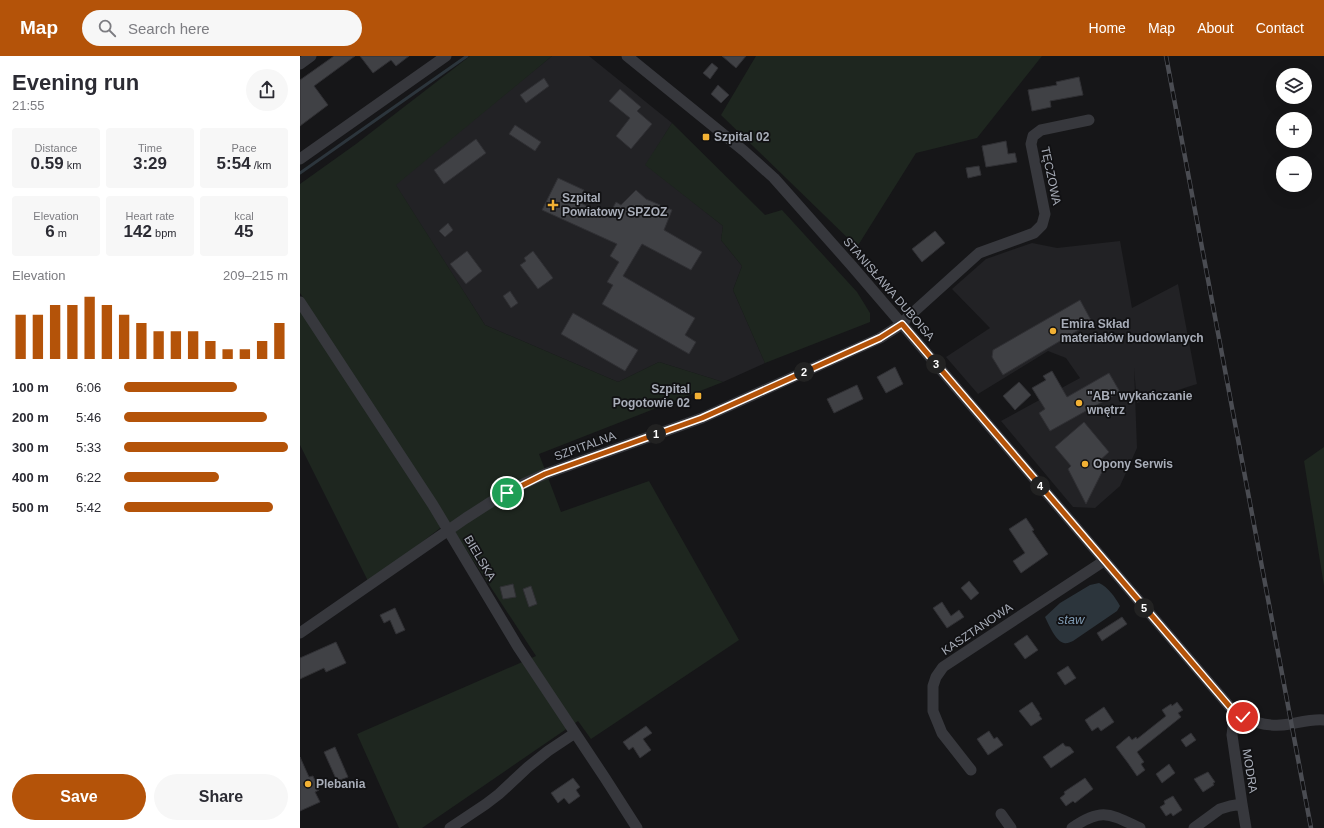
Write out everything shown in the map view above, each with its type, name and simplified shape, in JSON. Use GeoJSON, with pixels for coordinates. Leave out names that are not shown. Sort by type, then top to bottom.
{"type":"FeatureCollection","features":[{"type":"Feature","properties":{"kind":"street"},"geometry":{"type":"LineString","coordinates":[[300,64],[311,56]]}},
{"type":"Feature","properties":{"kind":"street"},"geometry":{"type":"LineString","coordinates":[[300,159],[446,56]]}},
{"type":"Feature","properties":{"kind":"street","name":"STANISŁAWA DUBOISA"},"geometry":{"type":"LineString","coordinates":[[627,56],[744,150],[774,178],[815,223],[1230,707],[1251,721],[1270,725],[1324,720]]}},
{"type":"Feature","properties":{"kind":"street","name":"TĘCZOWA"},"geometry":{"type":"LineString","coordinates":[[902,324],[979,253],[1034,233],[1042,225],[1045,214],[1031,144],[1033,136],[1041,130],[1089,120]]}},
{"type":"Feature","properties":{"kind":"street","name":"BIELSKA"},"geometry":{"type":"LineString","coordinates":[[300,302],[448,531],[518,647],[637,828]]}},
{"type":"Feature","properties":{"kind":"street","name":"SZPITALNA"},"geometry":{"type":"LineString","coordinates":[[300,633],[448,531],[492,502],[523,484],[545,474],[702,418],[880,338],[902,324]]}},
{"type":"Feature","properties":{"kind":"street","name":"KASZTANOWA"},"geometry":{"type":"LineString","coordinates":[[971,770],[942,732],[933,711],[933,686],[936,677],[943,668],[1104,561]]}},
{"type":"Feature","properties":{"kind":"street","name":"MODRA"},"geometry":{"type":"LineString","coordinates":[[1194,828],[1220,809],[1242,804],[1232,735],[1233,727],[1239,714]]}},
{"type":"Feature","properties":{"kind":"street"},"geometry":{"type":"LineString","coordinates":[[450,828],[486,804],[548,751],[575,733]]}},
{"type":"Feature","properties":{"kind":"street"},"geometry":{"type":"LineString","coordinates":[[1242,804],[1246,828]]}},
{"type":"Feature","properties":{"kind":"street"},"geometry":{"type":"LineString","coordinates":[[1001,814],[1011,828]]}},
{"type":"Feature","properties":{"kind":"street"},"geometry":{"type":"LineString","coordinates":[[1072,828],[1099,814],[1114,816],[1140,828]]}},
{"type":"Feature","properties":{"kind":"shaded area"},"geometry":{"type":"Polygon","coordinates":[[[470,56],[552,56],[396,185],[485,325],[618,382],[659,362],[723,382],[539,454],[561,512],[649,481],[739,640],[591,739],[578,721],[422,828],[399,828],[357,734],[536,656],[448,522],[369,583],[300,445],[300,307],[306,302],[300,293],[300,184],[356,144],[470,56]]]}},
{"type":"Feature","properties":{"kind":"shaded area","name":"Szpital Powiatowy SPZOZ"},"geometry":{"type":"Polygon","coordinates":[[[552,56],[589,56],[672,123],[646,165],[723,226],[721,240],[742,266],[733,290],[765,363],[723,382],[659,362],[618,382],[485,325],[395,184],[552,56]]]}},
{"type":"Feature","properties":{"kind":"shaded area"},"geometry":{"type":"Polygon","coordinates":[[[756,56],[1042,56],[977,138],[916,153],[857,247],[721,115],[756,56]]]}},
{"type":"Feature","properties":{"kind":"shaded area"},"geometry":{"type":"Polygon","coordinates":[[[672,123],[765,215],[782,210],[857,292],[870,313],[870,322],[765,363],[733,290],[742,266],[721,240],[723,226],[645,165],[672,123]]]}},
{"type":"Feature","properties":{"kind":"shaded area"},"geometry":{"type":"Polygon","coordinates":[[[1120,241],[1132,308],[1178,284],[1197,384],[1137,403],[1134,368],[1137,448],[1120,486],[1095,508],[1073,507],[1001,421],[1080,378],[1066,358],[1048,351],[978,394],[946,357],[990,328],[952,289],[986,259],[1032,243],[1057,248],[1120,241]]]}},
{"type":"Feature","properties":{"kind":"shaded area"},"geometry":{"type":"Polygon","coordinates":[[[1324,447],[1324,586],[1304,461],[1324,447]]]}},
{"type":"Feature","properties":{"kind":"water","name":"staw"},"geometry":{"type":"Polygon","coordinates":[[[1099,583],[1116,599],[1120,606],[1117,611],[1073,641],[1066,643],[1061,642],[1053,632],[1045,617],[1060,603],[1090,585],[1099,583]]]}},
{"type":"Feature","properties":{"kind":"building"},"geometry":{"type":"Polygon","coordinates":[[[334,56],[355,56],[314,86],[328,105],[300,126],[300,80],[334,56]]]}},
{"type":"Feature","properties":{"kind":"building"},"geometry":{"type":"Polygon","coordinates":[[[360,56],[409,56],[396,66],[391,60],[373,73],[360,56]]]}},
{"type":"Feature","properties":{"kind":"building"},"geometry":{"type":"Polygon","coordinates":[[[722,56],[746,56],[736,68],[722,56]]]}},
{"type":"Feature","properties":{"kind":"building"},"geometry":{"type":"Polygon","coordinates":[[[712,63],[718,68],[710,79],[703,73],[712,63]]]}},
{"type":"Feature","properties":{"kind":"building"},"geometry":{"type":"Polygon","coordinates":[[[1079,77],[1083,95],[1050,101],[1051,107],[1032,111],[1028,90],[1057,85],[1056,82],[1079,77]]]}},
{"type":"Feature","properties":{"kind":"building"},"geometry":{"type":"Polygon","coordinates":[[[544,78],[549,86],[526,103],[520,95],[544,78]]]}},
{"type":"Feature","properties":{"kind":"building"},"geometry":{"type":"Polygon","coordinates":[[[718,85],[729,95],[721,103],[711,94],[718,85]]]}},
{"type":"Feature","properties":{"kind":"building"},"geometry":{"type":"Polygon","coordinates":[[[620,89],[641,107],[637,111],[652,124],[631,149],[616,136],[630,118],[609,101],[620,89]]]}},
{"type":"Feature","properties":{"kind":"building"},"geometry":{"type":"Polygon","coordinates":[[[515,125],[541,142],[535,151],[509,134],[515,125]]]}},
{"type":"Feature","properties":{"kind":"building"},"geometry":{"type":"Polygon","coordinates":[[[476,139],[486,153],[444,184],[434,170],[476,139]]]}},
{"type":"Feature","properties":{"kind":"building"},"geometry":{"type":"Polygon","coordinates":[[[1006,141],[1008,154],[1015,153],[1017,162],[986,167],[982,146],[1006,141]]]}},
{"type":"Feature","properties":{"kind":"building"},"geometry":{"type":"Polygon","coordinates":[[[979,166],[981,175],[968,178],[966,168],[979,166]]]}},
{"type":"Feature","properties":{"kind":"building"},"geometry":{"type":"Polygon","coordinates":[[[558,178],[584,190],[579,202],[608,217],[616,202],[621,205],[636,190],[646,199],[672,210],[664,230],[702,252],[691,270],[642,244],[623,276],[695,318],[685,335],[696,342],[689,354],[602,304],[613,285],[607,282],[619,262],[610,256],[617,244],[542,210],[558,178]]]}},
{"type":"Feature","properties":{"kind":"building"},"geometry":{"type":"Polygon","coordinates":[[[448,223],[453,230],[445,237],[439,231],[448,223]]]}},
{"type":"Feature","properties":{"kind":"building"},"geometry":{"type":"Polygon","coordinates":[[[935,231],[945,243],[922,262],[912,249],[935,231]]]}},
{"type":"Feature","properties":{"kind":"building"},"geometry":{"type":"Polygon","coordinates":[[[467,251],[482,271],[466,284],[450,264],[467,251]]]}},
{"type":"Feature","properties":{"kind":"building"},"geometry":{"type":"Polygon","coordinates":[[[533,251],[553,278],[538,289],[520,265],[526,261],[524,258],[533,251]]]}},
{"type":"Feature","properties":{"kind":"building"},"geometry":{"type":"Polygon","coordinates":[[[510,291],[518,303],[511,308],[503,296],[510,291]]]}},
{"type":"Feature","properties":{"kind":"building","name":"Emira Skład materiałów budowlanych"},"geometry":{"type":"Polygon","coordinates":[[[1080,300],[1092,322],[1003,375],[992,357],[993,350],[1080,300]]]}},
{"type":"Feature","properties":{"kind":"building"},"geometry":{"type":"Polygon","coordinates":[[[573,313],[638,350],[625,371],[561,334],[573,313]]]}},
{"type":"Feature","properties":{"kind":"building"},"geometry":{"type":"Polygon","coordinates":[[[895,367],[903,384],[886,393],[877,377],[895,367]]]}},
{"type":"Feature","properties":{"kind":"building","name":"\"AB\" wykańczanie wnętrz"},"geometry":{"type":"Polygon","coordinates":[[[1052,371],[1067,397],[1109,373],[1120,392],[1050,431],[1039,413],[1045,409],[1032,388],[1046,380],[1043,376],[1052,371]]]}},
{"type":"Feature","properties":{"kind":"building"},"geometry":{"type":"Polygon","coordinates":[[[1019,382],[1031,395],[1015,410],[1003,396],[1019,382]]]}},
{"type":"Feature","properties":{"kind":"building"},"geometry":{"type":"Polygon","coordinates":[[[857,385],[863,399],[834,413],[827,399],[857,385]]]}},
{"type":"Feature","properties":{"kind":"building","name":"Opony Serwis"},"geometry":{"type":"Polygon","coordinates":[[[1084,422],[1109,452],[1098,462],[1103,470],[1086,504],[1068,469],[1071,466],[1055,447],[1084,422]]]}},
{"type":"Feature","properties":{"kind":"building"},"geometry":{"type":"Polygon","coordinates":[[[1026,518],[1034,530],[1032,531],[1048,554],[1021,573],[1013,561],[1025,553],[1009,529],[1026,518]]]}},
{"type":"Feature","properties":{"kind":"building"},"geometry":{"type":"Polygon","coordinates":[[[969,581],[979,593],[971,600],[961,588],[969,581]]]}},
{"type":"Feature","properties":{"kind":"building"},"geometry":{"type":"Polygon","coordinates":[[[513,584],[516,597],[503,599],[500,587],[513,584]]]}},
{"type":"Feature","properties":{"kind":"building"},"geometry":{"type":"Polygon","coordinates":[[[531,586],[537,604],[529,607],[523,589],[531,586]]]}},
{"type":"Feature","properties":{"kind":"building"},"geometry":{"type":"Polygon","coordinates":[[[942,602],[951,616],[959,610],[964,617],[947,628],[933,608],[942,602]]]}},
{"type":"Feature","properties":{"kind":"building"},"geometry":{"type":"Polygon","coordinates":[[[395,608],[405,630],[396,634],[390,620],[384,623],[380,615],[395,608]]]}},
{"type":"Feature","properties":{"kind":"building"},"geometry":{"type":"Polygon","coordinates":[[[1122,617],[1127,624],[1102,641],[1097,633],[1122,617]]]}},
{"type":"Feature","properties":{"kind":"building"},"geometry":{"type":"Polygon","coordinates":[[[1027,635],[1038,650],[1025,659],[1014,644],[1027,635]]]}},
{"type":"Feature","properties":{"kind":"building"},"geometry":{"type":"Polygon","coordinates":[[[336,642],[346,663],[326,672],[324,668],[300,679],[300,658],[336,642]]]}},
{"type":"Feature","properties":{"kind":"building"},"geometry":{"type":"Polygon","coordinates":[[[1068,666],[1076,678],[1065,685],[1057,673],[1068,666]]]}},
{"type":"Feature","properties":{"kind":"building"},"geometry":{"type":"Polygon","coordinates":[[[1032,702],[1042,719],[1031,726],[1019,711],[1032,702]]]}},
{"type":"Feature","properties":{"kind":"building"},"geometry":{"type":"Polygon","coordinates":[[[1177,702],[1183,710],[1178,713],[1181,717],[1137,752],[1144,762],[1141,764],[1145,770],[1137,776],[1116,747],[1129,736],[1132,740],[1136,737],[1137,739],[1166,716],[1162,710],[1177,702]]]}},
{"type":"Feature","properties":{"kind":"building"},"geometry":{"type":"Polygon","coordinates":[[[1104,707],[1114,722],[1101,731],[1098,727],[1092,731],[1085,720],[1104,707]]]}},
{"type":"Feature","properties":{"kind":"building"},"geometry":{"type":"Polygon","coordinates":[[[646,726],[652,733],[643,739],[651,750],[640,758],[633,747],[629,750],[623,742],[646,726]]]}},
{"type":"Feature","properties":{"kind":"building"},"geometry":{"type":"Polygon","coordinates":[[[989,731],[994,739],[997,737],[1003,745],[988,755],[977,739],[989,731]]]}},
{"type":"Feature","properties":{"kind":"building"},"geometry":{"type":"Polygon","coordinates":[[[1191,733],[1196,740],[1186,747],[1181,740],[1191,733]]]}},
{"type":"Feature","properties":{"kind":"building"},"geometry":{"type":"Polygon","coordinates":[[[1063,743],[1065,746],[1070,747],[1074,752],[1051,768],[1043,757],[1063,743]]]}},
{"type":"Feature","properties":{"kind":"building"},"geometry":{"type":"Polygon","coordinates":[[[335,747],[348,777],[337,781],[324,752],[335,747]]]}},
{"type":"Feature","properties":{"kind":"building","name":"Plebania"},"geometry":{"type":"Polygon","coordinates":[[[300,757],[309,777],[313,776],[319,790],[315,792],[320,802],[300,811],[300,757]]]}},
{"type":"Feature","properties":{"kind":"building"},"geometry":{"type":"Polygon","coordinates":[[[1169,764],[1175,773],[1162,783],[1156,774],[1169,764]]]}},
{"type":"Feature","properties":{"kind":"building"},"geometry":{"type":"Polygon","coordinates":[[[1208,772],[1215,782],[1213,783],[1214,785],[1203,792],[1194,779],[1208,772]]]}},
{"type":"Feature","properties":{"kind":"building"},"geometry":{"type":"Polygon","coordinates":[[[573,778],[580,787],[576,790],[580,796],[569,804],[564,798],[558,803],[551,793],[573,778]]]}},
{"type":"Feature","properties":{"kind":"building"},"geometry":{"type":"Polygon","coordinates":[[[1085,778],[1093,789],[1075,803],[1073,801],[1066,806],[1060,798],[1065,794],[1064,792],[1085,778]]]}},
{"type":"Feature","properties":{"kind":"building"},"geometry":{"type":"Polygon","coordinates":[[[1173,796],[1182,810],[1173,816],[1171,813],[1166,816],[1160,807],[1165,804],[1164,801],[1173,796]]]}},
{"type":"Feature","properties":{"kind":"waterway"},"geometry":{"type":"LineString","coordinates":[[300,173],[467,56]]}},
{"type":"Feature","properties":{"kind":"railway"},"geometry":{"type":"LineString","coordinates":[[1166,56],[1311,828]]}},
{"type":"Feature","properties":{"kind":"place","name":"Szpital 02"},"geometry":{"type":"Point","coordinates":[706,137]}},
{"type":"Feature","properties":{"kind":"place","name":"Szpital Powiatowy SPZOZ"},"geometry":{"type":"Point","coordinates":[553,205]}},
{"type":"Feature","properties":{"kind":"place","name":"Emira Skład materiałów budowlanych"},"geometry":{"type":"Point","coordinates":[1053,331]}},
{"type":"Feature","properties":{"kind":"place","name":"Szpital Pogotowie 02"},"geometry":{"type":"Point","coordinates":[698,396]}},
{"type":"Feature","properties":{"kind":"place","name":"\"AB\" wykańczanie wnętrz"},"geometry":{"type":"Point","coordinates":[1079,403]}},
{"type":"Feature","properties":{"kind":"place","name":"Opony Serwis"},"geometry":{"type":"Point","coordinates":[1085,464]}},
{"type":"Feature","properties":{"kind":"place","name":"Plebania"},"geometry":{"type":"Point","coordinates":[308,784]}},
{"type":"Feature","properties":{"kind":"route"},"geometry":{"type":"LineString","coordinates":[[507,493],[545,474],[702,418],[728,407],[880,338],[902,324],[1230,707],[1243,717]]}}]}
